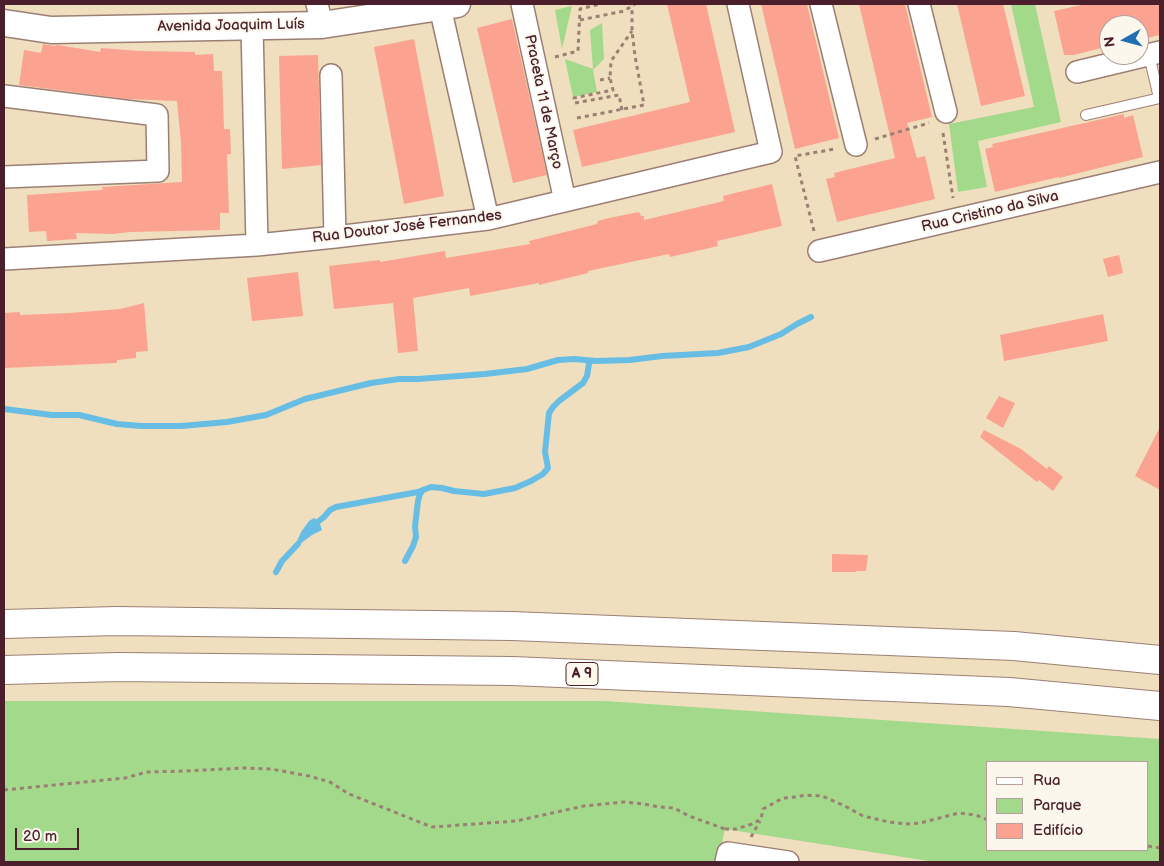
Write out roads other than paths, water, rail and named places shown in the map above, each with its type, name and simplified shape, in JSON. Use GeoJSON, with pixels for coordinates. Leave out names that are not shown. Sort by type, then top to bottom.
{"type":"FeatureCollection","features":[{"type":"Feature","properties":{"kind":"highway"},"geometry":{"type":"LineString","coordinates":[[4,624],[116,621],[512,626],[1014,646],[1160,660]]}},
{"type":"Feature","properties":{"kind":"highway","name":"A 9"},"geometry":{"type":"LineString","coordinates":[[4,670],[128,667],[512,671],[1008,692],[1160,706]]}},
{"type":"Feature","properties":{"kind":"street","name":"Praceta 11 de Março"},"geometry":{"type":"LineString","coordinates":[[522,4],[564,201]]}},
{"type":"Feature","properties":{"kind":"street","name":"Rua Doutor José Fernandes"},"geometry":{"type":"LineString","coordinates":[[4,259],[257,245],[335,238],[488,219],[771,152],[738,4]]}},
{"type":"Feature","properties":{"kind":"street"},"geometry":{"type":"LineString","coordinates":[[821,4],[856,145]]}},
{"type":"Feature","properties":{"kind":"street"},"geometry":{"type":"LineString","coordinates":[[919,4],[944,121]]}},
{"type":"Feature","properties":{"kind":"street"},"geometry":{"type":"LineString","coordinates":[[448,6],[488,219]]}},
{"type":"Feature","properties":{"kind":"street","name":"Avenida Joaquim Luís"},"geometry":{"type":"LineString","coordinates":[[4,23],[51,30],[252,26],[320,14],[448,6]]}},
{"type":"Feature","properties":{"kind":"street"},"geometry":{"type":"LineString","coordinates":[[252,26],[257,245]]}},
{"type":"Feature","properties":{"kind":"street"},"geometry":{"type":"LineString","coordinates":[[1077,72],[1155,53]]}},
{"type":"Feature","properties":{"kind":"street"},"geometry":{"type":"LineString","coordinates":[[331,75],[335,238]]}},
{"type":"Feature","properties":{"kind":"street"},"geometry":{"type":"LineString","coordinates":[[4,96],[157,116],[158,171],[4,176]]}},
{"type":"Feature","properties":{"kind":"street","name":"Rua Cristino da Silva"},"geometry":{"type":"LineString","coordinates":[[819,251],[1160,172]]}},
{"type":"Feature","properties":{"kind":"street"},"geometry":{"type":"LineString","coordinates":[[733,858],[788,862]]}},
{"type":"Feature","properties":{"kind":"lane"},"geometry":{"type":"LineString","coordinates":[[1086,115],[1159,98],[1155,53]]}},
{"type":"Feature","properties":{"kind":"water"},"geometry":{"type":"Polygon","coordinates":[[[314,518],[319,521],[322,530],[298,544],[297,541],[301,532],[309,521],[314,518]]]}},
{"type":"Feature","properties":{"kind":"waterway"},"geometry":{"type":"LineString","coordinates":[[4,409],[52,415],[79,415],[117,424],[141,426],[181,426],[227,422],[266,415],[305,399],[371,383],[399,379],[485,374],[527,369],[558,360],[630,360],[718,353],[749,347],[781,334],[811,317]]}},
{"type":"Feature","properties":{"kind":"waterway"},"geometry":{"type":"LineString","coordinates":[[319,521],[336,507],[418,492],[431,487],[484,494],[515,488],[531,481],[543,474],[548,468],[545,452],[549,413],[559,401],[583,383],[587,376],[589,364]]}},
{"type":"Feature","properties":{"kind":"waterway"},"geometry":{"type":"LineString","coordinates":[[405,561],[416,537],[415,526],[418,501],[423,490]]}},
{"type":"Feature","properties":{"kind":"waterway"},"geometry":{"type":"LineString","coordinates":[[276,572],[282,561],[298,544]]}}]}
